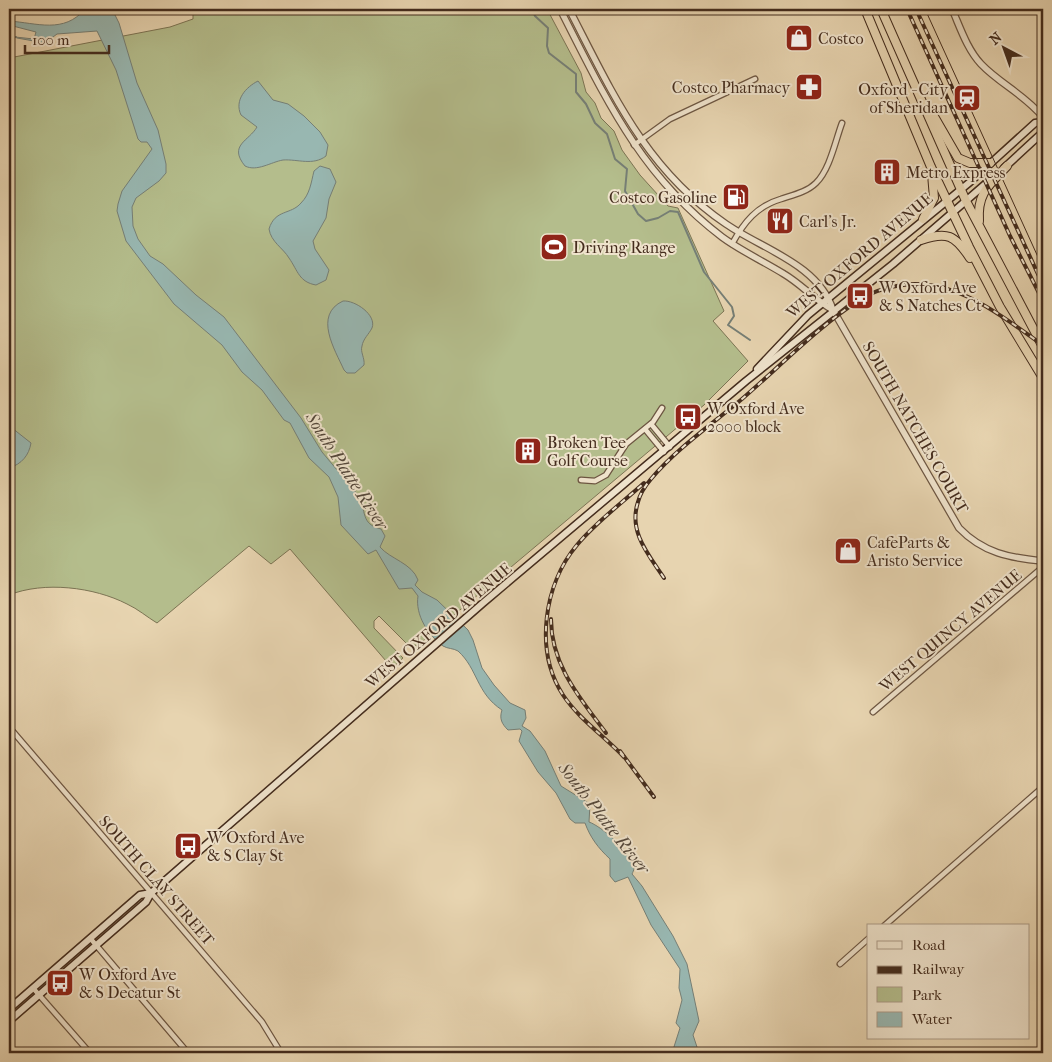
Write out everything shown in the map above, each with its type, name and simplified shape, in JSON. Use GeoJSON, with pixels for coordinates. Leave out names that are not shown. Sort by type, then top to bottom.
{"type":"FeatureCollection","features":[{"type":"Feature","properties":{"kind":"highway"},"geometry":{"type":"LineString","coordinates":[[865,9],[931,167],[993,294]]}},
{"type":"Feature","properties":{"kind":"highway"},"geometry":{"type":"LineString","coordinates":[[881,9],[960,189],[1043,347]]}},
{"type":"Feature","properties":{"kind":"highway"},"geometry":{"type":"LineString","coordinates":[[901,55],[954,155],[965,162],[990,163]]}},
{"type":"Feature","properties":{"kind":"highway"},"geometry":{"type":"LineString","coordinates":[[979,226],[980,199],[1007,166]]}},
{"type":"Feature","properties":{"kind":"highway"},"geometry":{"type":"LineString","coordinates":[[923,218],[934,198],[931,167]]}},
{"type":"Feature","properties":{"kind":"highway"},"geometry":{"type":"LineString","coordinates":[[920,240],[941,235],[954,239],[967,253],[1043,378]]}},
{"type":"Feature","properties":{"kind":"main road","name":"WEST OXFORD AVENUE"},"geometry":{"type":"LineString","coordinates":[[746,381],[786,336],[822,304],[960,189],[1034,123],[1043,122]]}},
{"type":"Feature","properties":{"kind":"main road","name":"WEST OXFORD AVENUE"},"geometry":{"type":"LineString","coordinates":[[9,1021],[146,902],[151,893],[424,653],[746,381],[920,240],[1007,166],[1043,132]]}},
{"type":"Feature","properties":{"kind":"main road","name":"WEST OXFORD AVENUE"},"geometry":{"type":"LineString","coordinates":[[9,1009],[140,895],[151,893]]}},
{"type":"Feature","properties":{"kind":"main road"},"geometry":{"type":"LineString","coordinates":[[15,1004],[21,1011]]}},
{"type":"Feature","properties":{"kind":"street"},"geometry":{"type":"LineString","coordinates":[[560,9],[613,113],[634,145],[658,176],[707,225],[732,244],[792,279],[822,304],[833,310]]}},
{"type":"Feature","properties":{"kind":"street"},"geometry":{"type":"LineString","coordinates":[[569,9],[611,92],[640,140],[684,191],[713,215],[738,232],[797,266],[814,280],[829,298]]}},
{"type":"Feature","properties":{"kind":"street"},"geometry":{"type":"LineString","coordinates":[[952,9],[977,60],[1028,100],[1043,117]]}},
{"type":"Feature","properties":{"kind":"street"},"geometry":{"type":"LineString","coordinates":[[634,145],[670,119],[755,80]]}},
{"type":"Feature","properties":{"kind":"street"},"geometry":{"type":"LineString","coordinates":[[732,244],[745,222],[760,208],[805,191],[816,184],[824,173],[842,123]]}},
{"type":"Feature","properties":{"kind":"street","name":"SOUTH NATCHES COURT"},"geometry":{"type":"LineString","coordinates":[[829,298],[833,310],[958,528],[977,544],[995,553],[1009,557],[1043,560]]}},
{"type":"Feature","properties":{"kind":"street"},"geometry":{"type":"LineString","coordinates":[[581,480],[595,481],[604,477],[626,444],[650,424],[662,408]]}},
{"type":"Feature","properties":{"kind":"street"},"geometry":{"type":"LineString","coordinates":[[650,424],[667,449]]}},
{"type":"Feature","properties":{"kind":"street"},"geometry":{"type":"LineString","coordinates":[[645,429],[667,449]]}},
{"type":"Feature","properties":{"kind":"street","name":"WEST QUINCY AVENUE"},"geometry":{"type":"LineString","coordinates":[[873,712],[1043,567]]}},
{"type":"Feature","properties":{"kind":"street","name":"SOUTH CLAY STREET"},"geometry":{"type":"LineString","coordinates":[[9,727],[262,1022],[281,1053]]}},
{"type":"Feature","properties":{"kind":"street"},"geometry":{"type":"LineString","coordinates":[[886,924],[1043,787]]}},
{"type":"Feature","properties":{"kind":"street"},"geometry":{"type":"LineString","coordinates":[[90,938],[188,1053]]}},
{"type":"Feature","properties":{"kind":"street"},"geometry":{"type":"LineString","coordinates":[[840,964],[867,940]]}},
{"type":"Feature","properties":{"kind":"street"},"geometry":{"type":"LineString","coordinates":[[33,988],[90,1053]]}},
{"type":"Feature","properties":{"kind":"green space","name":"Broken Tee Golf Course"},"geometry":{"type":"Polygon","coordinates":[[[193,9],[547,9],[581,73],[586,92],[595,103],[601,118],[614,131],[622,150],[640,175],[668,206],[678,208],[724,311],[713,321],[748,361],[704,405],[417,646],[412,644],[409,646],[379,616],[374,621],[374,628],[403,658],[392,668],[290,549],[271,564],[249,546],[157,623],[135,608],[100,593],[53,587],[38,588],[9,595],[9,58],[170,27],[193,19],[193,9]]]}},
{"type":"Feature","properties":{"kind":"water"},"geometry":{"type":"Polygon","coordinates":[[[85,9],[112,9],[119,23],[137,83],[158,130],[166,164],[166,173],[159,181],[136,198],[132,207],[133,226],[138,239],[150,256],[163,264],[196,295],[224,317],[301,418],[322,452],[358,495],[367,520],[374,527],[381,529],[385,536],[380,547],[411,569],[418,580],[415,585],[422,592],[437,600],[468,630],[482,668],[494,685],[510,703],[525,710],[526,718],[522,726],[530,731],[545,751],[561,786],[590,804],[589,822],[607,833],[630,857],[634,865],[632,874],[642,886],[673,936],[687,964],[699,1021],[693,1035],[699,1053],[672,1053],[680,1028],[676,1023],[682,1000],[679,988],[680,969],[651,925],[628,877],[615,882],[610,876],[610,859],[595,842],[585,823],[575,823],[570,819],[556,793],[538,772],[519,741],[522,731],[520,729],[508,730],[506,728],[501,719],[502,710],[493,703],[482,689],[465,658],[458,651],[443,646],[432,636],[421,617],[418,596],[412,588],[399,589],[376,550],[368,554],[341,525],[338,497],[329,477],[309,458],[290,423],[284,420],[262,390],[242,372],[222,345],[174,304],[126,241],[117,211],[118,204],[122,191],[152,149],[147,142],[141,142],[138,139],[116,70],[97,31],[57,34],[45,43],[15,37],[34,39],[36,32],[9,25],[9,21],[40,25],[59,24],[77,17],[85,9]]]}},
{"type":"Feature","properties":{"kind":"water"},"geometry":{"type":"Polygon","coordinates":[[[258,81],[273,100],[288,104],[304,116],[320,132],[328,145],[326,156],[316,161],[283,160],[254,168],[245,166],[240,159],[239,148],[257,127],[241,115],[239,104],[246,90],[258,81]]]}},
{"type":"Feature","properties":{"kind":"water"},"geometry":{"type":"Polygon","coordinates":[[[320,166],[330,169],[336,182],[329,199],[326,218],[313,241],[315,249],[329,270],[326,280],[316,285],[302,279],[286,254],[272,238],[269,229],[275,218],[297,207],[304,200],[310,188],[314,171],[320,166]]]}},
{"type":"Feature","properties":{"kind":"water"},"geometry":{"type":"Polygon","coordinates":[[[343,301],[348,301],[364,309],[373,323],[362,346],[364,365],[355,373],[347,373],[344,370],[329,333],[329,315],[334,307],[343,301]]]}},
{"type":"Feature","properties":{"kind":"water"},"geometry":{"type":"Polygon","coordinates":[[[9,414],[12,428],[31,443],[29,451],[24,458],[18,464],[9,468],[9,414]]]}},
{"type":"Feature","properties":{"kind":"waterway"},"geometry":{"type":"LineString","coordinates":[[532,9],[535,16],[548,28],[547,46],[549,53],[576,74],[576,92],[586,104],[595,123],[607,134],[615,159],[627,169],[625,191],[638,214],[646,221],[658,218],[670,211],[678,212],[704,272],[732,307],[734,316],[728,325],[750,340]]}},
{"type":"Feature","properties":{"kind":"waterway"},"geometry":{"type":"LineString","coordinates":[[9,38],[16,37]]}},
{"type":"Feature","properties":{"kind":"tram line"},"geometry":{"type":"LineString","coordinates":[[925,9],[1043,268]]}},
{"type":"Feature","properties":{"kind":"railway"},"geometry":{"type":"LineString","coordinates":[[907,9],[1010,236],[1043,301]]}},
{"type":"Feature","properties":{"kind":"railway"},"geometry":{"type":"LineString","coordinates":[[916,9],[1043,285]]}},
{"type":"Feature","properties":{"kind":"railway"},"geometry":{"type":"LineString","coordinates":[[664,578],[642,543],[636,523],[638,502],[647,484],[682,448],[742,399],[815,333],[861,299],[880,290],[915,284],[950,290],[967,296],[999,314],[1043,345]]}},
{"type":"Feature","properties":{"kind":"railway"},"geometry":{"type":"LineString","coordinates":[[624,757],[584,720],[563,695],[554,678],[548,658],[547,618],[550,598],[557,579],[577,545],[644,483]]}},
{"type":"Feature","properties":{"kind":"railway"},"geometry":{"type":"LineString","coordinates":[[551,619],[552,636],[562,666],[577,694],[606,733]]}},
{"type":"Feature","properties":{"kind":"railway"},"geometry":{"type":"LineString","coordinates":[[620,751],[654,797]]}},
{"type":"Feature","properties":{"kind":"place","name":"Costco"},"geometry":{"type":"Point","coordinates":[799,38]}},
{"type":"Feature","properties":{"kind":"place","name":"Costco Pharmacy"},"geometry":{"type":"Point","coordinates":[809,87]}},
{"type":"Feature","properties":{"kind":"place","name":"Oxford - City of Sheridan"},"geometry":{"type":"Point","coordinates":[967,98]}},
{"type":"Feature","properties":{"kind":"place","name":"Metro Express"},"geometry":{"type":"Point","coordinates":[887,172]}},
{"type":"Feature","properties":{"kind":"place","name":"Costco Gasoline"},"geometry":{"type":"Point","coordinates":[736,197]}},
{"type":"Feature","properties":{"kind":"place","name":"Carl's Jr."},"geometry":{"type":"Point","coordinates":[780,221]}},
{"type":"Feature","properties":{"kind":"place","name":"Driving Range"},"geometry":{"type":"Point","coordinates":[554,247]}},
{"type":"Feature","properties":{"kind":"place","name":"W Oxford Ave & S Natches Ct"},"geometry":{"type":"Point","coordinates":[860,296]}},
{"type":"Feature","properties":{"kind":"place","name":"W Oxford Ave 2000 block"},"geometry":{"type":"Point","coordinates":[688,417]}},
{"type":"Feature","properties":{"kind":"place","name":"Broken Tee Golf Course"},"geometry":{"type":"Point","coordinates":[528,451]}},
{"type":"Feature","properties":{"kind":"place","name":"CafeParts & Aristo Service"},"geometry":{"type":"Point","coordinates":[848,551]}},
{"type":"Feature","properties":{"kind":"place","name":"W Oxford Ave & S Clay St"},"geometry":{"type":"Point","coordinates":[188,846]}},
{"type":"Feature","properties":{"kind":"place","name":"W Oxford Ave & S Decatur St"},"geometry":{"type":"Point","coordinates":[60,983]}},
{"type":"Feature","properties":{"kind":"water label","name":"South Platte River"},"geometry":{"type":"Point","coordinates":[347,471]}},
{"type":"Feature","properties":{"kind":"water label","name":"South Platte River"},"geometry":{"type":"Point","coordinates":[604,818]}}]}
